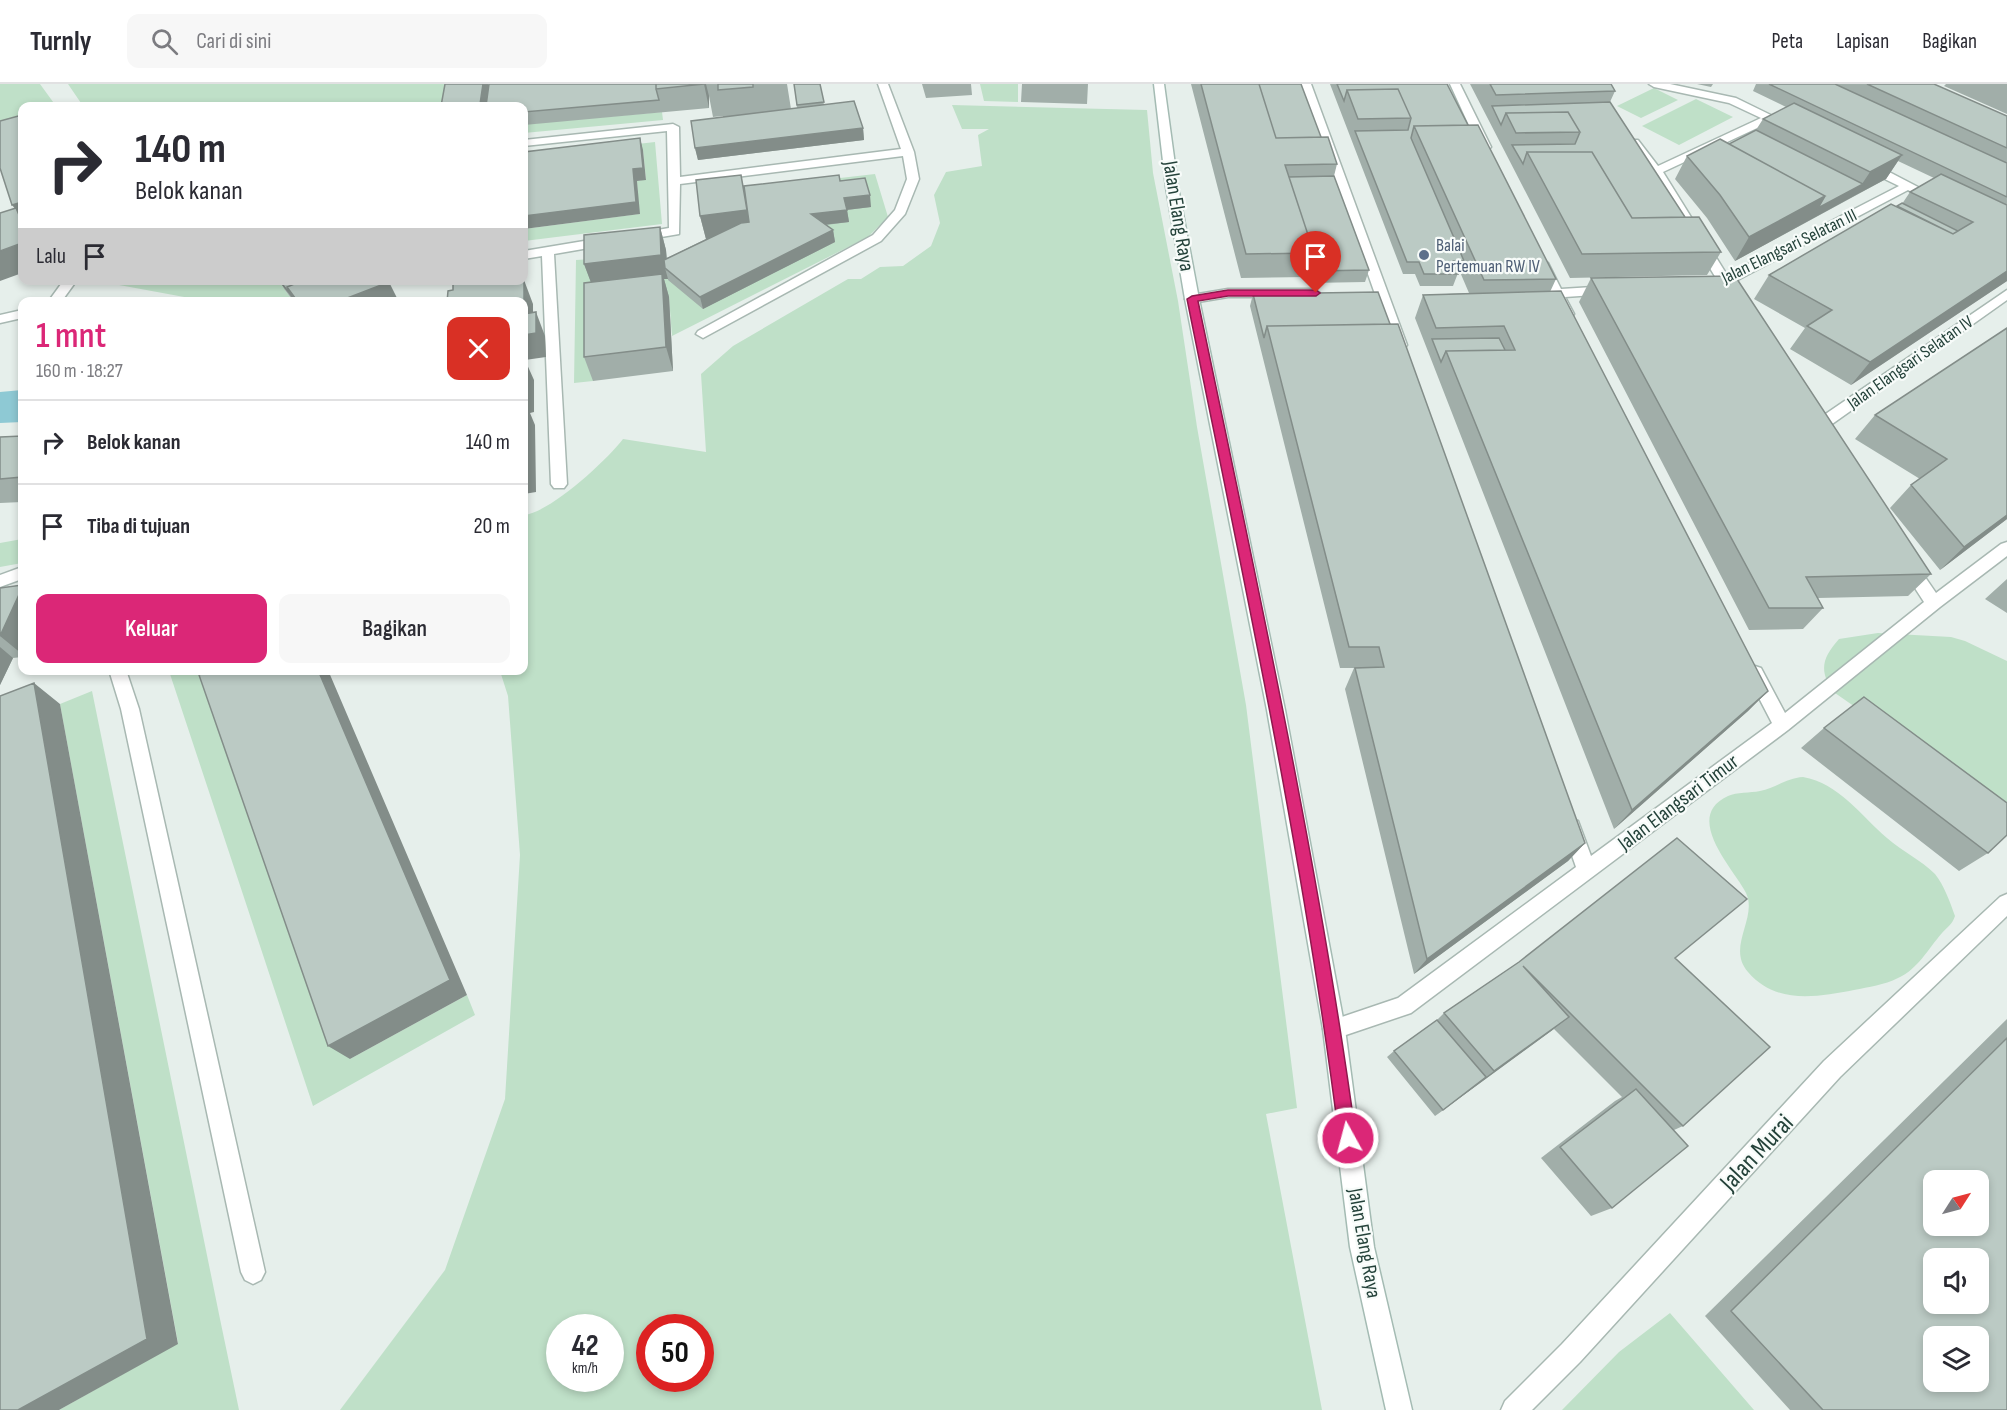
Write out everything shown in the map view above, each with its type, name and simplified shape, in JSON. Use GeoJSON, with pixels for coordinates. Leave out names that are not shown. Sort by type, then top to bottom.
{"type":"FeatureCollection","features":[{"type":"Feature","properties":{"kind":"street"},"geometry":{"type":"LineString","coordinates":[[703,334],[877,238],[901,211],[913,179],[908,152],[883,84]]}},
{"type":"Feature","properties":{"kind":"street","name":"Jalan Elang Raya"},"geometry":{"type":"LineString","coordinates":[[1159,84],[1172,187],[1192,299],[1276,710],[1334,1029],[1362,1247],[1399,1410]]}},
{"type":"Feature","properties":{"kind":"street"},"geometry":{"type":"LineString","coordinates":[[1306,84],[1375,293],[1405,359]]}},
{"type":"Feature","properties":{"kind":"street"},"geometry":{"type":"LineString","coordinates":[[1455,84],[1491,157]]}},
{"type":"Feature","properties":{"kind":"street"},"geometry":{"type":"LineString","coordinates":[[1654,84],[1733,96],[1770,118],[1802,133]]}},
{"type":"Feature","properties":{"kind":"street"},"geometry":{"type":"LineString","coordinates":[[1656,171],[1770,118]]}},
{"type":"Feature","properties":{"kind":"street"},"geometry":{"type":"LineString","coordinates":[[528,143],[673,127],[676,181],[675,231],[528,254]]}},
{"type":"Feature","properties":{"kind":"street"},"geometry":{"type":"LineString","coordinates":[[1628,134],[1656,171],[1743,311]]}},
{"type":"Feature","properties":{"kind":"street"},"geometry":{"type":"LineString","coordinates":[[676,181],[908,152]]}},
{"type":"Feature","properties":{"kind":"street"},"geometry":{"type":"LineString","coordinates":[[1854,160],[1947,205]]}},
{"type":"Feature","properties":{"kind":"street","name":"Jalan Elangsari Selatan III"},"geometry":{"type":"LineString","coordinates":[[1703,283],[1725,281],[1908,186]]}},
{"type":"Feature","properties":{"kind":"street"},"geometry":{"type":"LineString","coordinates":[[548,252],[559,484]]}},
{"type":"Feature","properties":{"kind":"street"},"geometry":{"type":"LineString","coordinates":[[1536,252],[1575,332]]}},
{"type":"Feature","properties":{"kind":"street"},"geometry":{"type":"LineString","coordinates":[[58,297],[67,285]]}},
{"type":"Feature","properties":{"kind":"street"},"geometry":{"type":"LineString","coordinates":[[1557,294],[1624,289]]}},
{"type":"Feature","properties":{"kind":"street"},"geometry":{"type":"LineString","coordinates":[[1192,299],[1228,293],[1322,293]]}},
{"type":"Feature","properties":{"kind":"street","name":"Jalan Elangsari Selatan IV"},"geometry":{"type":"LineString","coordinates":[[1813,430],[2007,294]]}},
{"type":"Feature","properties":{"kind":"street"},"geometry":{"type":"LineString","coordinates":[[0,319],[18,315]]}},
{"type":"Feature","properties":{"kind":"street","name":"Jalan Elangsari Timur"},"geometry":{"type":"LineString","coordinates":[[1334,1029],[1404,1006],[1782,724],[2007,548]]}},
{"type":"Feature","properties":{"kind":"street"},"geometry":{"type":"LineString","coordinates":[[1901,555],[1934,603]]}},
{"type":"Feature","properties":{"kind":"street"},"geometry":{"type":"LineString","coordinates":[[0,581],[18,574]]}},
{"type":"Feature","properties":{"kind":"street"},"geometry":{"type":"LineString","coordinates":[[1749,663],[1782,724]]}},
{"type":"Feature","properties":{"kind":"street"},"geometry":{"type":"LineString","coordinates":[[119,675],[130,709],[253,1272]]}},
{"type":"Feature","properties":{"kind":"street"},"geometry":{"type":"LineString","coordinates":[[1567,814],[1587,870]]}},
{"type":"Feature","properties":{"kind":"street","name":"Jalan Murai"},"geometry":{"type":"LineString","coordinates":[[1514,1410],[1571,1353],[1832,1070],[2007,903]]}},
{"type":"Feature","properties":{"kind":"green space"},"geometry":{"type":"Polygon","coordinates":[[[0,84],[40,84],[53,102],[18,102],[18,140],[0,145],[0,84]]]}},
{"type":"Feature","properties":{"kind":"green space"},"geometry":{"type":"Polygon","coordinates":[[[68,84],[540,84],[462,102],[80,102],[68,84]]]}},
{"type":"Feature","properties":{"kind":"green space"},"geometry":{"type":"Polygon","coordinates":[[[980,84],[1018,84],[1018,102],[984,101],[980,84]]]}},
{"type":"Feature","properties":{"kind":"green space"},"geometry":{"type":"Polygon","coordinates":[[[1654,88],[1678,100],[1641,118],[1617,106],[1654,88]]]}},
{"type":"Feature","properties":{"kind":"green space"},"geometry":{"type":"Polygon","coordinates":[[[1696,99],[1733,117],[1679,145],[1642,126],[1696,99]]]}},
{"type":"Feature","properties":{"kind":"green space"},"geometry":{"type":"Polygon","coordinates":[[[952,105],[1147,110],[1153,173],[1178,301],[1197,427],[1246,705],[1297,1108],[1266,1114],[1322,1410],[340,1410],[445,1270],[505,1099],[520,855],[508,696],[501,675],[528,675],[528,514],[548,505],[577,484],[623,439],[706,452],[701,374],[733,346],[848,279],[861,279],[880,267],[903,266],[931,246],[940,223],[934,195],[946,172],[982,166],[978,135],[989,129],[962,129],[952,105]]]}},
{"type":"Feature","properties":{"kind":"green space"},"geometry":{"type":"Polygon","coordinates":[[[662,112],[663,120],[528,133],[528,124],[662,112]]]}},
{"type":"Feature","properties":{"kind":"green space"},"geometry":{"type":"Polygon","coordinates":[[[655,142],[662,224],[528,241],[528,228],[639,214],[637,181],[646,179],[643,150],[528,157],[655,142]]]}},
{"type":"Feature","properties":{"kind":"green space"},"geometry":{"type":"Polygon","coordinates":[[[875,174],[888,217],[868,237],[672,336],[669,298],[593,381],[574,383],[576,260],[592,259],[668,279],[813,226],[846,210],[871,206],[701,194],[875,174]]]}},
{"type":"Feature","properties":{"kind":"green space"},"geometry":{"type":"Polygon","coordinates":[[[119,285],[298,285],[285,290],[290,297],[184,297],[119,285]]]}},
{"type":"Feature","properties":{"kind":"green space"},"geometry":{"type":"Polygon","coordinates":[[[18,540],[18,564],[0,567],[0,543],[18,540]]]}},
{"type":"Feature","properties":{"kind":"green space"},"geometry":{"type":"Polygon","coordinates":[[[1878,633],[1951,637],[1965,641],[2007,661],[2007,825],[1907,743],[1835,693],[1824,672],[1829,652],[1839,639],[1878,633]]]}},
{"type":"Feature","properties":{"kind":"green space"},"geometry":{"type":"Polygon","coordinates":[[[170,675],[212,675],[350,1059],[467,995],[475,1015],[313,1106],[170,675]]]}},
{"type":"Feature","properties":{"kind":"green space"},"geometry":{"type":"Polygon","coordinates":[[[92,691],[239,1410],[59,1410],[178,1343],[60,704],[92,691]]]}},
{"type":"Feature","properties":{"kind":"green space"},"geometry":{"type":"Polygon","coordinates":[[[1803,777],[1816,780],[1839,793],[1887,838],[1930,869],[1944,888],[1955,916],[1954,919],[1917,964],[1898,978],[1876,986],[1840,993],[1798,996],[1771,990],[1759,983],[1742,962],[1741,943],[1749,903],[1746,893],[1715,843],[1710,830],[1710,817],[1715,805],[1728,796],[1760,791],[1803,777]]]}},
{"type":"Feature","properties":{"kind":"green space"},"geometry":{"type":"Polygon","coordinates":[[[1670,1313],[1754,1410],[1562,1410],[1619,1352],[1670,1313]]]}},
{"type":"Feature","properties":{"kind":"water"},"geometry":{"type":"Polygon","coordinates":[[[18,390],[18,422],[0,423],[0,392],[18,390]]]}},
{"type":"Feature","properties":{"kind":"building"},"geometry":{"type":"Polygon","coordinates":[[[445,84],[483,84],[480,102],[442,102],[445,84]]]}},
{"type":"Feature","properties":{"kind":"building"},"geometry":{"type":"Polygon","coordinates":[[[489,84],[656,84],[659,100],[528,112],[528,102],[487,102],[489,84]]]}},
{"type":"Feature","properties":{"kind":"building"},"geometry":{"type":"Polygon","coordinates":[[[656,84],[704,84],[656,89],[656,84]]]}},
{"type":"Feature","properties":{"kind":"building"},"geometry":{"type":"Polygon","coordinates":[[[718,84],[753,84],[753,87],[718,90],[718,84]]]}},
{"type":"Feature","properties":{"kind":"building"},"geometry":{"type":"Polygon","coordinates":[[[794,84],[820,84],[824,102],[797,105],[794,84]]]}},
{"type":"Feature","properties":{"kind":"building"},"geometry":{"type":"Polygon","coordinates":[[[1201,84],[1259,84],[1276,138],[1328,137],[1337,164],[1285,165],[1314,253],[1246,254],[1201,84]]]}},
{"type":"Feature","properties":{"kind":"building"},"geometry":{"type":"Polygon","coordinates":[[[1259,84],[1301,84],[1321,137],[1276,138],[1259,84]]]}},
{"type":"Feature","properties":{"kind":"building"},"geometry":{"type":"Polygon","coordinates":[[[1337,84],[1447,84],[1468,125],[1414,126],[1411,138],[1464,261],[1453,261],[1458,274],[1424,274],[1419,262],[1407,262],[1355,131],[1408,130],[1411,118],[1398,89],[1347,90],[1344,101],[1337,84]]]}},
{"type":"Feature","properties":{"kind":"building"},"geometry":{"type":"Polygon","coordinates":[[[1490,84],[1611,84],[1615,91],[1496,95],[1490,84]]]}},
{"type":"Feature","properties":{"kind":"building"},"geometry":{"type":"Polygon","coordinates":[[[1769,84],[1835,84],[2007,163],[2007,197],[1769,84]]]}},
{"type":"Feature","properties":{"kind":"building"},"geometry":{"type":"Polygon","coordinates":[[[1867,84],[1934,84],[2007,116],[2007,148],[1867,84]]]}},
{"type":"Feature","properties":{"kind":"building"},"geometry":{"type":"Polygon","coordinates":[[[1398,89],[1411,118],[1358,119],[1347,90],[1398,89]]]}},
{"type":"Feature","properties":{"kind":"building"},"geometry":{"type":"Polygon","coordinates":[[[854,101],[863,128],[695,148],[691,121],[854,101]]]}},
{"type":"Feature","properties":{"kind":"building"},"geometry":{"type":"Polygon","coordinates":[[[1610,102],[1685,217],[1632,218],[1592,152],[1527,152],[1523,164],[1512,145],[1575,144],[1580,132],[1568,112],[1506,113],[1501,125],[1492,106],[1610,102]]]}},
{"type":"Feature","properties":{"kind":"building"},"geometry":{"type":"Polygon","coordinates":[[[1794,103],[1902,155],[1870,172],[1763,119],[1794,103]]]}},
{"type":"Feature","properties":{"kind":"building"},"geometry":{"type":"Polygon","coordinates":[[[1568,112],[1580,132],[1516,133],[1506,113],[1568,112]]]}},
{"type":"Feature","properties":{"kind":"building"},"geometry":{"type":"Polygon","coordinates":[[[18,116],[18,203],[12,205],[0,168],[0,121],[18,116]]]}},
{"type":"Feature","properties":{"kind":"building"},"geometry":{"type":"Polygon","coordinates":[[[1478,125],[1556,279],[1484,280],[1414,126],[1478,125]]]}},
{"type":"Feature","properties":{"kind":"building"},"geometry":{"type":"Polygon","coordinates":[[[1756,130],[1863,184],[1818,208],[1825,196],[1729,144],[1756,130]]]}},
{"type":"Feature","properties":{"kind":"building"},"geometry":{"type":"Polygon","coordinates":[[[640,138],[643,168],[633,169],[636,202],[528,216],[528,152],[640,138]]]}},
{"type":"Feature","properties":{"kind":"building"},"geometry":{"type":"Polygon","coordinates":[[[1720,139],[1825,196],[1749,237],[1720,195],[1687,156],[1720,139]]]}},
{"type":"Feature","properties":{"kind":"building"},"geometry":{"type":"Polygon","coordinates":[[[1527,152],[1592,152],[1632,218],[1699,217],[1721,252],[1582,254],[1527,152]]]}},
{"type":"Feature","properties":{"kind":"building"},"geometry":{"type":"Polygon","coordinates":[[[1941,174],[2007,205],[2007,271],[1870,362],[1807,326],[1832,310],[1769,275],[1891,204],[1953,234],[1973,222],[1910,192],[1941,174]]]}},
{"type":"Feature","properties":{"kind":"building"},"geometry":{"type":"Polygon","coordinates":[[[741,175],[747,210],[700,216],[696,180],[741,175]]]}},
{"type":"Feature","properties":{"kind":"building"},"geometry":{"type":"Polygon","coordinates":[[[839,175],[840,181],[865,178],[870,195],[844,198],[847,210],[811,214],[833,230],[700,297],[665,268],[664,260],[741,223],[749,222],[744,186],[839,175]]]}},
{"type":"Feature","properties":{"kind":"building"},"geometry":{"type":"Polygon","coordinates":[[[1334,176],[1369,270],[1313,271],[1311,264],[1314,253],[1289,177],[1334,176]]]}},
{"type":"Feature","properties":{"kind":"building"},"geometry":{"type":"Polygon","coordinates":[[[1902,203],[1958,231],[1953,234],[1897,206],[1902,203]]]}},
{"type":"Feature","properties":{"kind":"building"},"geometry":{"type":"Polygon","coordinates":[[[16,208],[18,213],[18,244],[0,251],[0,213],[16,208]]]}},
{"type":"Feature","properties":{"kind":"building"},"geometry":{"type":"Polygon","coordinates":[[[660,227],[661,255],[584,264],[584,235],[660,227]]]}},
{"type":"Feature","properties":{"kind":"building"},"geometry":{"type":"Polygon","coordinates":[[[662,274],[666,347],[584,357],[584,283],[662,274]]]}},
{"type":"Feature","properties":{"kind":"building"},"geometry":{"type":"Polygon","coordinates":[[[1735,276],[1931,574],[1806,577],[1823,608],[1769,608],[1591,278],[1735,276]]]}},
{"type":"Feature","properties":{"kind":"building"},"geometry":{"type":"Polygon","coordinates":[[[283,285],[292,285],[287,287],[292,297],[283,285]]]}},
{"type":"Feature","properties":{"kind":"building"},"geometry":{"type":"Polygon","coordinates":[[[292,285],[381,285],[350,297],[294,297],[287,287],[292,285]]]}},
{"type":"Feature","properties":{"kind":"building"},"geometry":{"type":"Polygon","coordinates":[[[453,285],[524,285],[524,297],[447,297],[448,291],[453,290],[453,285]]]}},
{"type":"Feature","properties":{"kind":"building"},"geometry":{"type":"Polygon","coordinates":[[[1561,291],[1768,691],[1632,810],[1446,351],[1515,350],[1504,326],[1436,328],[1423,295],[1561,291]]]}},
{"type":"Feature","properties":{"kind":"building"},"geometry":{"type":"Polygon","coordinates":[[[1378,292],[1390,324],[1267,326],[1264,338],[1253,294],[1378,292]]]}},
{"type":"Feature","properties":{"kind":"building"},"geometry":{"type":"Polygon","coordinates":[[[536,312],[536,333],[528,334],[528,313],[536,312]]]}},
{"type":"Feature","properties":{"kind":"building"},"geometry":{"type":"Polygon","coordinates":[[[1398,324],[1585,843],[1427,959],[1355,668],[1384,667],[1379,647],[1349,647],[1267,326],[1398,324]]]}},
{"type":"Feature","properties":{"kind":"building"},"geometry":{"type":"Polygon","coordinates":[[[2007,328],[2007,515],[1964,547],[1911,485],[1947,459],[1875,415],[2007,328]]]}},
{"type":"Feature","properties":{"kind":"building"},"geometry":{"type":"Polygon","coordinates":[[[1499,338],[1505,350],[1446,351],[1441,362],[1432,339],[1499,338]]]}},
{"type":"Feature","properties":{"kind":"building"},"geometry":{"type":"Polygon","coordinates":[[[18,436],[18,477],[0,479],[0,437],[18,436]]]}},
{"type":"Feature","properties":{"kind":"building"},"geometry":{"type":"Polygon","coordinates":[[[18,586],[18,597],[0,636],[0,588],[18,586]]]}},
{"type":"Feature","properties":{"kind":"building"},"geometry":{"type":"Polygon","coordinates":[[[199,675],[320,675],[450,980],[328,1046],[199,675]]]}},
{"type":"Feature","properties":{"kind":"building"},"geometry":{"type":"Polygon","coordinates":[[[34,683],[147,1339],[18,1410],[0,1410],[0,696],[34,683]]]}},
{"type":"Feature","properties":{"kind":"building"},"geometry":{"type":"Polygon","coordinates":[[[1864,697],[2007,803],[2007,835],[1988,853],[1824,728],[1864,697]]]}},
{"type":"Feature","properties":{"kind":"building"},"geometry":{"type":"Polygon","coordinates":[[[1677,838],[1747,899],[1675,958],[1770,1047],[1683,1126],[1523,966],[1569,1017],[1494,1071],[1444,1013],[1519,962],[1677,838]]]}},
{"type":"Feature","properties":{"kind":"building"},"geometry":{"type":"Polygon","coordinates":[[[1437,1020],[1486,1077],[1443,1110],[1394,1051],[1437,1020]]]}},
{"type":"Feature","properties":{"kind":"building"},"geometry":{"type":"Polygon","coordinates":[[[2007,1038],[2007,1410],[1823,1410],[1731,1311],[2007,1038]]]}},
{"type":"Feature","properties":{"kind":"building"},"geometry":{"type":"Polygon","coordinates":[[[1636,1089],[1688,1146],[1612,1208],[1560,1147],[1636,1089]]]}},
{"type":"Feature","properties":{"kind":"place","name":"Balai Pertemuan RW IV"},"geometry":{"type":"Point","coordinates":[1424,255]}},
{"type":"Feature","properties":{"kind":"route"},"geometry":{"type":"LineString","coordinates":[[1316,293],[1228,293],[1192,299],[1276,710],[1334,1029],[1348,1138]]}}]}
